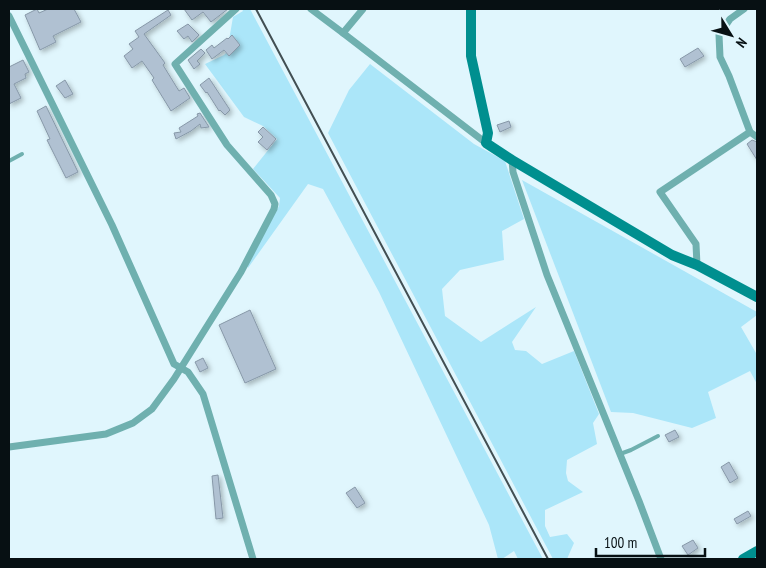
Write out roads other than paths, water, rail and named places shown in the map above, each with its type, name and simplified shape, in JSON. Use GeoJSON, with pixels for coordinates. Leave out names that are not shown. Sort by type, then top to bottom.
{"type":"FeatureCollection","features":[{"type":"Feature","properties":{"kind":"street"},"geometry":{"type":"LineString","coordinates":[[9,447],[106,434],[133,423],[152,409],[241,272],[274,209],[275,204],[272,195],[227,145],[175,64],[236,9]]}},
{"type":"Feature","properties":{"kind":"street"},"geometry":{"type":"LineString","coordinates":[[311,9],[486,144],[672,255],[696,265],[757,297]]}},
{"type":"Feature","properties":{"kind":"street"},"geometry":{"type":"LineString","coordinates":[[344,33],[364,9]]}},
{"type":"Feature","properties":{"kind":"street"},"geometry":{"type":"LineString","coordinates":[[471,9],[471,56],[488,133],[486,144]]}},
{"type":"Feature","properties":{"kind":"street"},"geometry":{"type":"LineString","coordinates":[[744,9],[730,19],[719,35],[720,57],[750,132],[757,137]]}},
{"type":"Feature","properties":{"kind":"street"},"geometry":{"type":"LineString","coordinates":[[9,16],[112,225],[174,364],[188,372],[203,394],[253,559]]}},
{"type":"Feature","properties":{"kind":"street"},"geometry":{"type":"LineString","coordinates":[[696,265],[696,244],[660,192],[750,132]]}},
{"type":"Feature","properties":{"kind":"street"},"geometry":{"type":"LineString","coordinates":[[512,160],[513,172],[547,275],[661,559]]}},
{"type":"Feature","properties":{"kind":"street"},"geometry":{"type":"LineString","coordinates":[[743,559],[757,551]]}},
{"type":"Feature","properties":{"kind":"lane"},"geometry":{"type":"LineString","coordinates":[[9,161],[22,154]]}},
{"type":"Feature","properties":{"kind":"lane"},"geometry":{"type":"LineString","coordinates":[[620,454],[658,436]]}},
{"type":"Feature","properties":{"kind":"railway"},"geometry":{"type":"LineString","coordinates":[[256,9],[548,559]]}}]}
